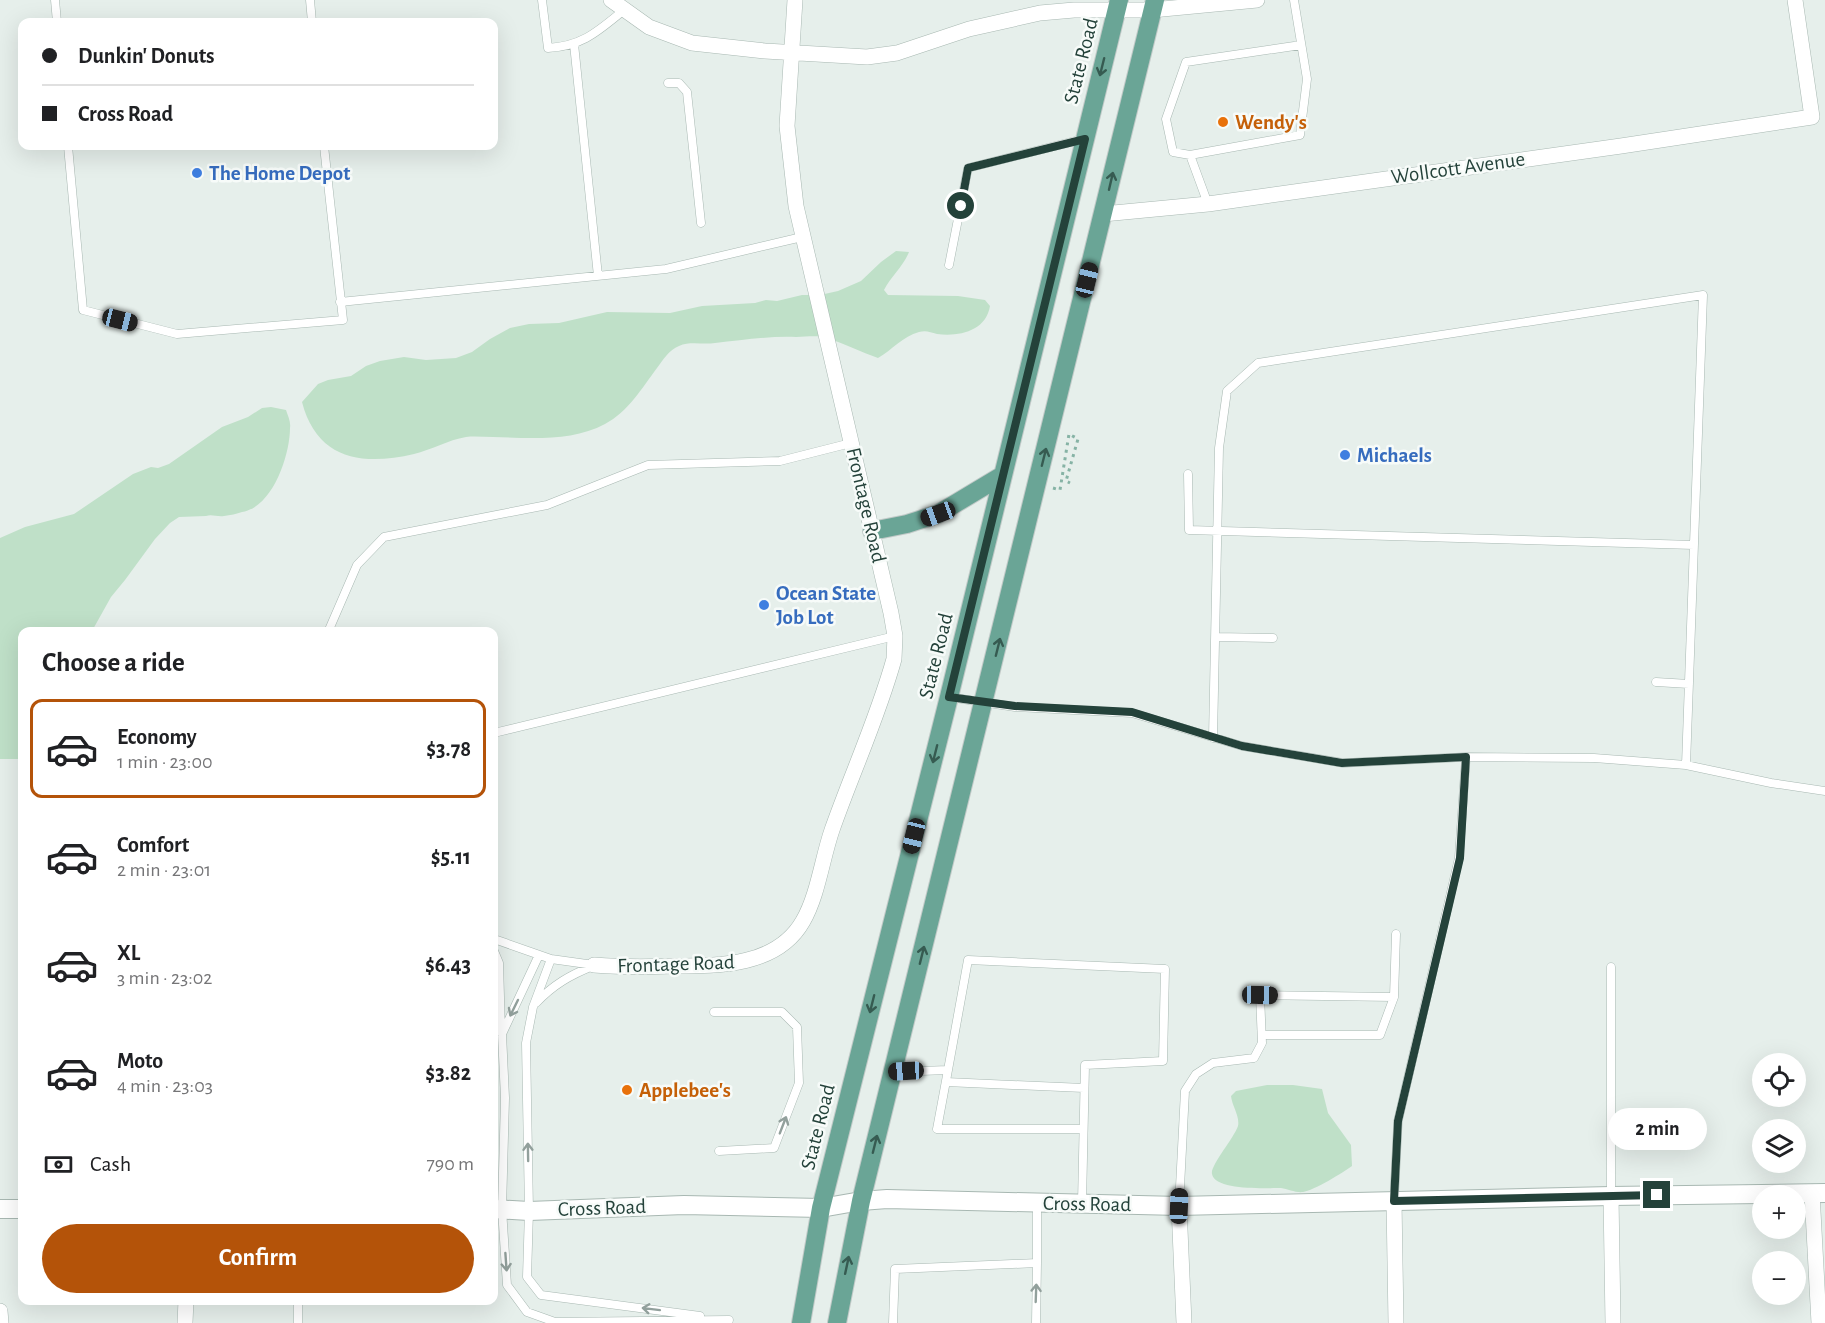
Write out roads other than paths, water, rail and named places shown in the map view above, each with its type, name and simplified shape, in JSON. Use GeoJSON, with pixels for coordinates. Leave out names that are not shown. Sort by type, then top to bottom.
{"type":"FeatureCollection","features":[{"type":"Feature","properties":{"kind":"main road","name":"State Road"},"geometry":{"type":"LineString","coordinates":[[801,1323],[821,1208],[949,697],[1117,5]]}},
{"type":"Feature","properties":{"kind":"main road"},"geometry":{"type":"LineString","coordinates":[[837,1323],[861,1201],[1153,5]]}},
{"type":"Feature","properties":{"kind":"main road"},"geometry":{"type":"LineString","coordinates":[[872,531],[907,524],[938,514],[1003,475]]}},
{"type":"Feature","properties":{"kind":"street"},"geometry":{"type":"LineString","coordinates":[[611,0],[649,27],[692,43],[867,57],[911,49],[947,36],[1019,17],[1059,11],[1117,5],[1257,0]]}},
{"type":"Feature","properties":{"kind":"street","name":"Frontage Road"},"geometry":{"type":"LineString","coordinates":[[594,966],[733,964],[775,949],[795,932],[808,909],[831,832],[894,659],[895,636],[802,237],[795,196],[787,126],[795,0]]}},
{"type":"Feature","properties":{"kind":"street","name":"Wollcott Avenue"},"geometry":{"type":"LineString","coordinates":[[1103,214],[1208,204],[1812,117],[1795,0]]}},
{"type":"Feature","properties":{"kind":"street"},"geometry":{"type":"LineString","coordinates":[[1819,1193],[1819,1323]]}},
{"type":"Feature","properties":{"kind":"street","name":"Cross Road"},"geometry":{"type":"LineString","coordinates":[[498,1209],[530,1211],[684,1205],[821,1208],[887,1199],[1179,1206],[1819,1193]]}},
{"type":"Feature","properties":{"kind":"street"},"geometry":{"type":"LineString","coordinates":[[1611,1196],[1613,1323]]}},
{"type":"Feature","properties":{"kind":"street"},"geometry":{"type":"LineString","coordinates":[[1394,1201],[1396,1323]]}},
{"type":"Feature","properties":{"kind":"street"},"geometry":{"type":"LineString","coordinates":[[1179,1206],[1184,1323]]}},
{"type":"Feature","properties":{"kind":"street"},"geometry":{"type":"LineString","coordinates":[[0,1209],[18,1209]]}},
{"type":"Feature","properties":{"kind":"street"},"geometry":{"type":"LineString","coordinates":[[185,1323],[186,1305]]}},
{"type":"Feature","properties":{"kind":"street"},"geometry":{"type":"LineString","coordinates":[[0,1311],[2,1323]]}},
{"type":"Feature","properties":{"kind":"lane"},"geometry":{"type":"LineString","coordinates":[[55,0],[57,18]]}},
{"type":"Feature","properties":{"kind":"lane"},"geometry":{"type":"LineString","coordinates":[[310,0],[312,18]]}},
{"type":"Feature","properties":{"kind":"lane"},"geometry":{"type":"LineString","coordinates":[[542,0],[548,48],[574,44],[592,35],[624,10]]}},
{"type":"Feature","properties":{"kind":"lane"},"geometry":{"type":"LineString","coordinates":[[1294,0],[1307,79],[1300,135],[1190,156],[1173,152],[1166,119],[1186,62],[1301,45]]}},
{"type":"Feature","properties":{"kind":"lane"},"geometry":{"type":"LineString","coordinates":[[574,44],[598,276]]}},
{"type":"Feature","properties":{"kind":"lane"},"geometry":{"type":"LineString","coordinates":[[668,83],[679,83],[687,92],[701,223]]}},
{"type":"Feature","properties":{"kind":"lane"},"geometry":{"type":"LineString","coordinates":[[950,264],[968,168],[1085,139]]}},
{"type":"Feature","properties":{"kind":"lane"},"geometry":{"type":"LineString","coordinates":[[68,150],[83,310],[177,333],[343,320],[324,150]]}},
{"type":"Feature","properties":{"kind":"lane"},"geometry":{"type":"LineString","coordinates":[[1190,156],[1208,204]]}},
{"type":"Feature","properties":{"kind":"lane"},"geometry":{"type":"LineString","coordinates":[[340,302],[666,269],[802,237]]}},
{"type":"Feature","properties":{"kind":"lane"},"geometry":{"type":"LineString","coordinates":[[1213,738],[1220,448],[1227,391],[1258,363],[1703,295],[1686,765]]}},
{"type":"Feature","properties":{"kind":"lane"},"geometry":{"type":"LineString","coordinates":[[330,627],[357,565],[384,537],[547,505],[648,465],[780,461],[851,443]]}},
{"type":"Feature","properties":{"kind":"lane"},"geometry":{"type":"LineString","coordinates":[[1188,474],[1189,530],[1694,545]]}},
{"type":"Feature","properties":{"kind":"lane"},"geometry":{"type":"LineString","coordinates":[[498,732],[895,636]]}},
{"type":"Feature","properties":{"kind":"lane"},"geometry":{"type":"LineString","coordinates":[[1216,637],[1273,638]]}},
{"type":"Feature","properties":{"kind":"lane"},"geometry":{"type":"LineString","coordinates":[[1656,682],[1689,684]]}},
{"type":"Feature","properties":{"kind":"lane"},"geometry":{"type":"LineString","coordinates":[[949,697],[984,704],[1132,712],[1242,746],[1342,763],[1466,757],[1594,758],[1686,765],[1771,783],[1825,791]]}},
{"type":"Feature","properties":{"kind":"lane"},"geometry":{"type":"LineString","coordinates":[[1394,1201],[1398,1121],[1460,858],[1466,757]]}},
{"type":"Feature","properties":{"kind":"lane"},"geometry":{"type":"LineString","coordinates":[[1262,1035],[1380,1035],[1394,997],[1396,934]]}},
{"type":"Feature","properties":{"kind":"lane"},"geometry":{"type":"LineString","coordinates":[[498,940],[551,959],[594,966]]}},
{"type":"Feature","properties":{"kind":"lane"},"geometry":{"type":"LineString","coordinates":[[501,1034],[539,955]]}},
{"type":"Feature","properties":{"kind":"lane"},"geometry":{"type":"LineString","coordinates":[[551,959],[533,1006],[526,1043],[530,1211],[527,1277],[541,1295],[730,1321]]}},
{"type":"Feature","properties":{"kind":"lane"},"geometry":{"type":"LineString","coordinates":[[1082,1204],[1084,1065],[1163,1060],[1165,969],[968,960],[937,1129],[1083,1129]]}},
{"type":"Feature","properties":{"kind":"lane"},"geometry":{"type":"LineString","coordinates":[[498,961],[505,1098],[498,1209],[507,1285],[526,1312],[555,1322],[730,1321]]}},
{"type":"Feature","properties":{"kind":"lane"},"geometry":{"type":"LineString","coordinates":[[533,1006],[550,988],[570,975],[594,966]]}},
{"type":"Feature","properties":{"kind":"lane"},"geometry":{"type":"LineString","coordinates":[[1611,967],[1611,1196]]}},
{"type":"Feature","properties":{"kind":"lane"},"geometry":{"type":"LineString","coordinates":[[1179,1206],[1185,1091],[1196,1074],[1213,1063],[1254,1058],[1262,1043],[1260,995],[1394,997]]}},
{"type":"Feature","properties":{"kind":"lane"},"geometry":{"type":"LineString","coordinates":[[714,1012],[782,1012],[797,1027],[798,1038],[799,1083],[774,1148],[719,1151]]}},
{"type":"Feature","properties":{"kind":"lane"},"geometry":{"type":"LineString","coordinates":[[893,1072],[948,1070]]}},
{"type":"Feature","properties":{"kind":"lane"},"geometry":{"type":"LineString","coordinates":[[946,1082],[1084,1088]]}},
{"type":"Feature","properties":{"kind":"lane"},"geometry":{"type":"LineString","coordinates":[[1035,1323],[1037,1203]]}},
{"type":"Feature","properties":{"kind":"lane"},"geometry":{"type":"LineString","coordinates":[[893,1323],[895,1269],[1037,1263]]}},
{"type":"Feature","properties":{"kind":"lane"},"geometry":{"type":"LineString","coordinates":[[298,1305],[298,1323]]}},
{"type":"Feature","properties":{"kind":"place","name":"Wendy's"},"geometry":{"type":"Point","coordinates":[1223,122]}},
{"type":"Feature","properties":{"kind":"place","name":"The Home Depot"},"geometry":{"type":"Point","coordinates":[197,173]}},
{"type":"Feature","properties":{"kind":"place","name":"Michaels"},"geometry":{"type":"Point","coordinates":[1345,455]}},
{"type":"Feature","properties":{"kind":"place","name":"Ocean State Job Lot"},"geometry":{"type":"Point","coordinates":[764,605]}},
{"type":"Feature","properties":{"kind":"place","name":"Applebee's"},"geometry":{"type":"Point","coordinates":[627,1090]}}]}
